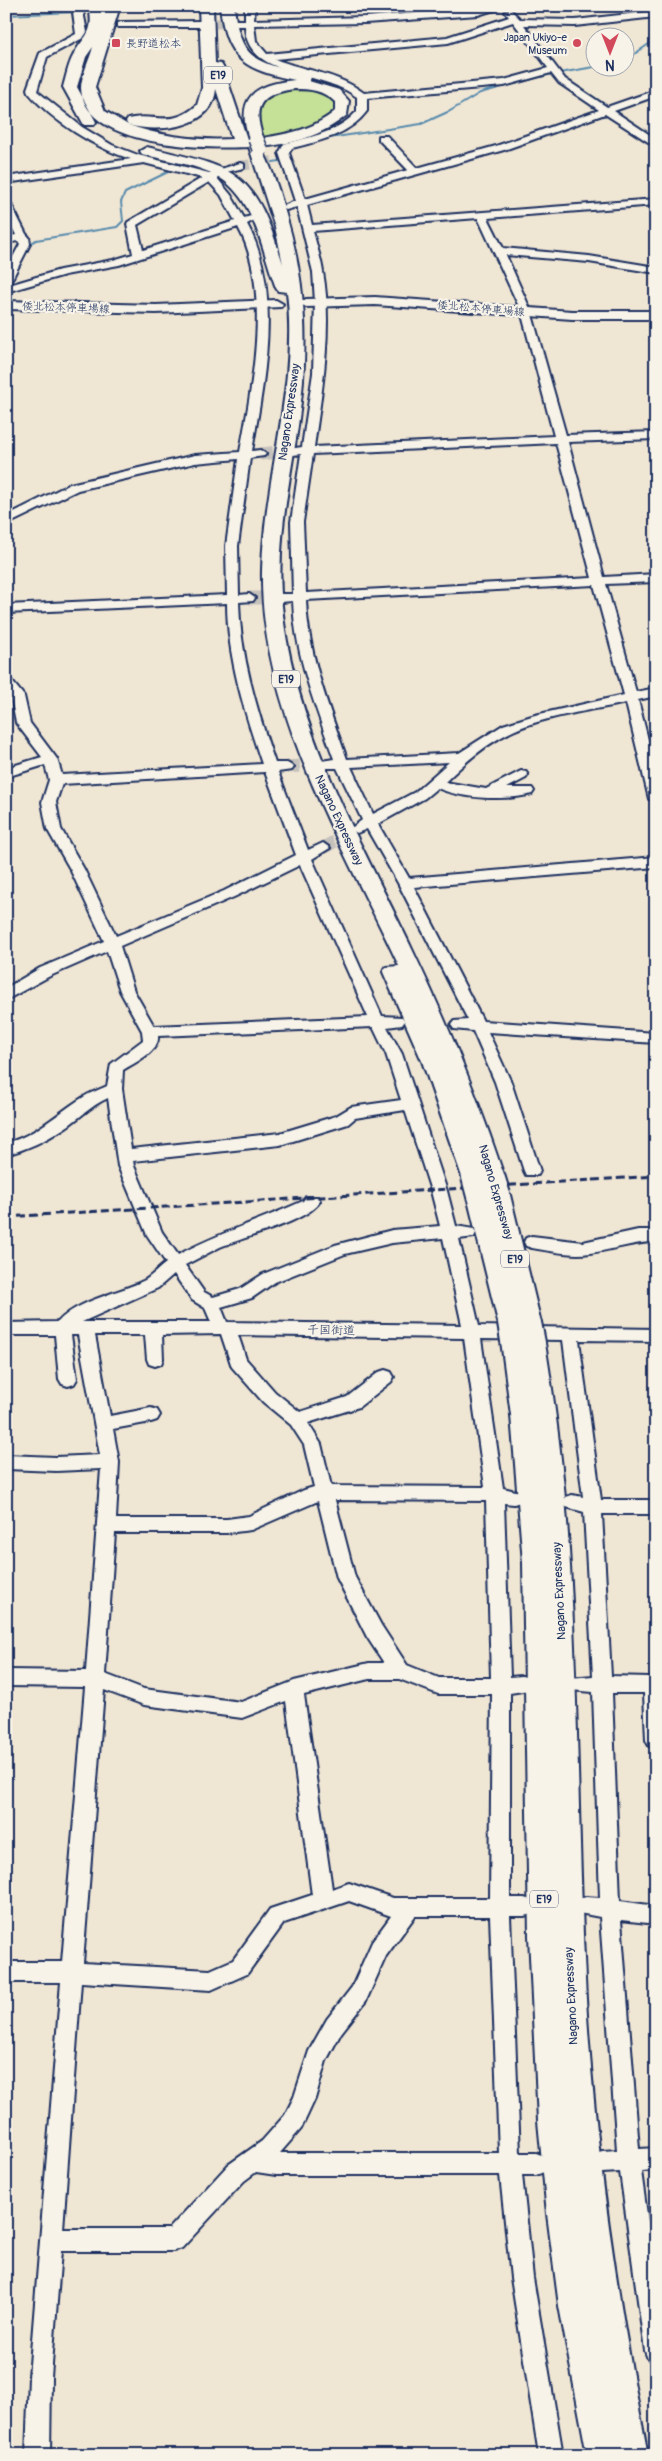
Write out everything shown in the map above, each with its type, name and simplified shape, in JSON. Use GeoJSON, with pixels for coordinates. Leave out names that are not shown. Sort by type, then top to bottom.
{"type":"FeatureCollection","features":[{"type":"Feature","properties":{"kind":"highway"},"geometry":{"type":"LineString","coordinates":[[91,6],[96,17],[95,37],[79,57],[70,83],[73,94],[85,118],[110,137],[139,149],[214,169],[238,182],[246,192],[260,219],[274,299]]}},
{"type":"Feature","properties":{"kind":"highway"},"geometry":{"type":"LineString","coordinates":[[113,6],[88,84],[99,113],[124,129],[159,139],[206,144],[264,142],[308,132],[335,119],[342,112],[342,101],[332,92],[312,86],[285,86],[267,91],[255,100],[251,108],[250,117],[249,147]]}},
{"type":"Feature","properties":{"kind":"highway"},"geometry":{"type":"LineString","coordinates":[[89,90],[104,110],[130,122],[167,123],[195,114],[204,105],[208,96],[206,6]]}},
{"type":"Feature","properties":{"kind":"highway","name":"Nagano Expressway"},"geometry":{"type":"LineString","coordinates":[[212,6],[211,32],[216,69],[249,147],[281,204],[291,254],[298,309],[297,366],[273,538],[272,601],[276,635],[284,671],[310,755],[447,1049],[475,1122],[486,1186],[548,1441],[558,1555],[568,1937],[580,2128],[602,2304],[631,2455]]}},
{"type":"Feature","properties":{"kind":"highway","name":"Nagano Expressway"},"geometry":{"type":"LineString","coordinates":[[222,6],[227,68],[274,236],[274,299],[286,335],[258,546],[258,601],[268,672],[295,757],[334,848],[385,952],[427,1045],[457,1123],[486,1186]]}},
{"type":"Feature","properties":{"kind":"highway"},"geometry":{"type":"LineString","coordinates":[[73,94],[98,120],[118,131],[151,141],[190,146],[233,147],[279,142],[326,129],[347,116],[350,103],[345,94],[338,89],[320,82],[261,67],[244,58],[234,46],[227,6]]}},
{"type":"Feature","properties":{"kind":"highway"},"geometry":{"type":"LineString","coordinates":[[97,58],[127,7]]}},
{"type":"Feature","properties":{"kind":"highway","name":"Nagano Expressway"},"geometry":{"type":"LineString","coordinates":[[521,1332],[537,1553],[541,1670],[544,1937],[554,2129],[575,2304],[604,2455]]}},
{"type":"Feature","properties":{"kind":"main road","name":"倭北松本停車場線"},"geometry":{"type":"LineString","coordinates":[[6,304],[116,308],[274,299]]}},
{"type":"Feature","properties":{"kind":"main road","name":"倭北松本停車場線"},"geometry":{"type":"LineString","coordinates":[[313,303],[374,300],[597,317],[656,315]]}},
{"type":"Feature","properties":{"kind":"street"},"geometry":{"type":"LineString","coordinates":[[77,6],[82,32],[80,36],[47,51],[43,55],[32,89],[33,92],[95,141],[120,153],[212,175],[226,194],[242,222],[257,266],[274,299],[262,347],[233,537],[232,599],[235,634],[247,697],[274,781],[377,1021],[394,1054],[439,1190],[466,1298],[472,1332],[495,1494],[501,1686],[500,1908],[510,2163],[534,2364],[551,2455]]}},
{"type":"Feature","properties":{"kind":"street"},"geometry":{"type":"LineString","coordinates":[[250,6],[251,42],[264,57],[346,83],[362,96],[504,82],[552,70]]}},
{"type":"Feature","properties":{"kind":"street"},"geometry":{"type":"LineString","coordinates":[[235,23],[365,20],[478,12],[504,6],[552,70],[569,86],[656,144]]}},
{"type":"Feature","properties":{"kind":"street"},"geometry":{"type":"LineString","coordinates":[[264,57],[448,40],[499,22],[575,23],[656,14]]}},
{"type":"Feature","properties":{"kind":"street"},"geometry":{"type":"LineString","coordinates":[[81,26],[96,17]]}},
{"type":"Feature","properties":{"kind":"street"},"geometry":{"type":"LineString","coordinates":[[121,25],[201,24]]}},
{"type":"Feature","properties":{"kind":"street"},"geometry":{"type":"LineString","coordinates":[[281,204],[301,203],[500,148],[609,112],[656,93]]}},
{"type":"Feature","properties":{"kind":"street"},"geometry":{"type":"LineString","coordinates":[[362,96],[362,111],[356,118],[328,135],[288,146],[284,153],[301,203],[318,272],[313,303],[319,373],[297,522],[298,597],[314,684],[342,763],[370,822],[405,883],[478,1026],[503,1082],[532,1171]]}},
{"type":"Feature","properties":{"kind":"street"},"geometry":{"type":"LineString","coordinates":[[383,138],[416,172]]}},
{"type":"Feature","properties":{"kind":"street"},"geometry":{"type":"LineString","coordinates":[[226,169],[249,147]]}},
{"type":"Feature","properties":{"kind":"street"},"geometry":{"type":"LineString","coordinates":[[272,161],[286,159]]}},
{"type":"Feature","properties":{"kind":"street"},"geometry":{"type":"LineString","coordinates":[[6,180],[146,160]]}},
{"type":"Feature","properties":{"kind":"street"},"geometry":{"type":"LineString","coordinates":[[139,255],[132,224],[212,175]]}},
{"type":"Feature","properties":{"kind":"street"},"geometry":{"type":"LineString","coordinates":[[307,228],[656,202]]}},
{"type":"Feature","properties":{"kind":"street"},"geometry":{"type":"LineString","coordinates":[[6,204],[24,237],[25,244],[6,281]]}},
{"type":"Feature","properties":{"kind":"street"},"geometry":{"type":"LineString","coordinates":[[482,215],[526,312],[562,439],[656,799]]}},
{"type":"Feature","properties":{"kind":"street"},"geometry":{"type":"LineString","coordinates":[[6,289],[64,272],[115,263],[254,218]]}},
{"type":"Feature","properties":{"kind":"street"},"geometry":{"type":"LineString","coordinates":[[6,240],[24,237]]}},
{"type":"Feature","properties":{"kind":"street"},"geometry":{"type":"LineString","coordinates":[[498,251],[589,259],[656,270]]}},
{"type":"Feature","properties":{"kind":"street"},"geometry":{"type":"LineString","coordinates":[[294,451],[656,435]]}},
{"type":"Feature","properties":{"kind":"street"},"geometry":{"type":"LineString","coordinates":[[6,521],[74,487],[195,459],[260,454]]}},
{"type":"Feature","properties":{"kind":"street"},"geometry":{"type":"LineString","coordinates":[[281,598],[656,578]]}},
{"type":"Feature","properties":{"kind":"street"},"geometry":{"type":"LineString","coordinates":[[6,609],[248,598]]}},
{"type":"Feature","properties":{"kind":"street"},"geometry":{"type":"LineString","coordinates":[[6,683],[17,696],[23,723],[50,759],[56,780],[49,802],[53,814],[54,829],[77,869],[112,942],[127,991],[150,1031],[151,1041],[140,1052],[116,1068],[114,1089],[126,1166],[155,1234],[198,1296],[210,1304],[225,1328],[238,1362],[269,1397],[298,1420],[312,1444],[326,1493],[346,1578],[374,1631],[400,1671]]}},
{"type":"Feature","properties":{"kind":"street"},"geometry":{"type":"LineString","coordinates":[[357,829],[420,795],[436,783],[462,757],[494,736],[521,723],[656,692]]}},
{"type":"Feature","properties":{"kind":"street"},"geometry":{"type":"LineString","coordinates":[[326,764],[462,757]]}},
{"type":"Feature","properties":{"kind":"street"},"geometry":{"type":"LineString","coordinates":[[6,773],[50,759]]}},
{"type":"Feature","properties":{"kind":"street"},"geometry":{"type":"LineString","coordinates":[[56,780],[287,767]]}},
{"type":"Feature","properties":{"kind":"street"},"geometry":{"type":"LineString","coordinates":[[488,793],[521,775]]}},
{"type":"Feature","properties":{"kind":"street"},"geometry":{"type":"LineString","coordinates":[[436,783],[448,788],[488,793],[527,791]]}},
{"type":"Feature","properties":{"kind":"street"},"geometry":{"type":"LineString","coordinates":[[6,995],[45,972],[112,942],[199,907],[323,848]]}},
{"type":"Feature","properties":{"kind":"street"},"geometry":{"type":"LineString","coordinates":[[405,883],[656,862]]}},
{"type":"Feature","properties":{"kind":"street"},"geometry":{"type":"LineString","coordinates":[[150,1031],[397,1021]]}},
{"type":"Feature","properties":{"kind":"street"},"geometry":{"type":"LineString","coordinates":[[459,1025],[656,1038]]}},
{"type":"Feature","properties":{"kind":"street"},"geometry":{"type":"LineString","coordinates":[[6,1149],[32,1139],[58,1125],[88,1100],[114,1089]]}},
{"type":"Feature","properties":{"kind":"street"},"geometry":{"type":"LineString","coordinates":[[124,1156],[280,1139],[342,1120],[350,1112],[410,1104]]}},
{"type":"Feature","properties":{"kind":"street"},"geometry":{"type":"LineString","coordinates":[[68,1379],[62,1344],[63,1328],[69,1321],[152,1284],[176,1263],[214,1243],[277,1220],[309,1205],[312,1201]]}},
{"type":"Feature","properties":{"kind":"street"},"geometry":{"type":"LineString","coordinates":[[210,1304],[252,1291],[267,1279],[309,1261],[372,1240],[448,1231],[468,1234]]}},
{"type":"Feature","properties":{"kind":"street"},"geometry":{"type":"LineString","coordinates":[[532,1242],[577,1248],[592,1247],[623,1238],[656,1236]]}},
{"type":"Feature","properties":{"kind":"street"},"geometry":{"type":"LineString","coordinates":[[38,2455],[40,2377],[96,1679],[110,1462],[85,1328]]}},
{"type":"Feature","properties":{"kind":"street"},"geometry":{"type":"LineString","coordinates":[[153,1328],[155,1359]]}},
{"type":"Feature","properties":{"kind":"street","name":"千国街道"},"geometry":{"type":"LineString","coordinates":[[6,1329],[225,1328],[656,1335]]}},
{"type":"Feature","properties":{"kind":"street"},"geometry":{"type":"LineString","coordinates":[[570,1334],[586,1436],[593,1507],[610,1908],[628,2162],[640,2262],[656,2351]]}},
{"type":"Feature","properties":{"kind":"street"},"geometry":{"type":"LineString","coordinates":[[298,1420],[353,1402],[385,1377]]}},
{"type":"Feature","properties":{"kind":"street"},"geometry":{"type":"LineString","coordinates":[[103,1424],[151,1415]]}},
{"type":"Feature","properties":{"kind":"street"},"geometry":{"type":"LineString","coordinates":[[6,1462],[56,1464],[110,1462]]}},
{"type":"Feature","properties":{"kind":"street"},"geometry":{"type":"LineString","coordinates":[[107,1526],[227,1526],[252,1523],[310,1495],[326,1493],[495,1494],[514,1497]]}},
{"type":"Feature","properties":{"kind":"street"},"geometry":{"type":"LineString","coordinates":[[572,1502],[593,1507],[656,1507]]}},
{"type":"Feature","properties":{"kind":"street"},"geometry":{"type":"LineString","coordinates":[[6,1678],[96,1679],[144,1697],[242,1710],[294,1689],[369,1671],[400,1671],[438,1686],[522,1684]]}},
{"type":"Feature","properties":{"kind":"street"},"geometry":{"type":"LineString","coordinates":[[577,1684],[655,1684],[656,1740]]}},
{"type":"Feature","properties":{"kind":"street"},"geometry":{"type":"LineString","coordinates":[[294,1689],[323,1899]]}},
{"type":"Feature","properties":{"kind":"street"},"geometry":{"type":"LineString","coordinates":[[6,1972],[73,1972],[212,1980],[240,1967],[277,1916],[323,1899],[349,1892],[393,1907],[524,1907]]}},
{"type":"Feature","properties":{"kind":"street"},"geometry":{"type":"LineString","coordinates":[[586,1906],[656,1915]]}},
{"type":"Feature","properties":{"kind":"street"},"geometry":{"type":"LineString","coordinates":[[51,2240],[174,2240],[236,2173],[270,2149],[293,2122],[304,2099],[316,2058],[334,2026],[359,1994],[378,1949],[410,1908]]}},
{"type":"Feature","properties":{"kind":"street"},"geometry":{"type":"LineString","coordinates":[[602,2162],[656,2159]]}},
{"type":"Feature","properties":{"kind":"street"},"geometry":{"type":"LineString","coordinates":[[254,2161],[276,2164],[536,2164]]}},
{"type":"Feature","properties":{"kind":"green space"},"geometry":{"type":"Polygon","coordinates":[[[282,88],[319,89],[341,105],[335,117],[301,131],[266,138],[259,131],[256,117],[258,103],[282,88]]]}},
{"type":"Feature","properties":{"kind":"waterway"},"geometry":{"type":"LineString","coordinates":[[6,15],[75,12]]}},
{"type":"Feature","properties":{"kind":"waterway"},"geometry":{"type":"LineString","coordinates":[[634,54],[649,44],[656,43]]}},
{"type":"Feature","properties":{"kind":"waterway"},"geometry":{"type":"LineString","coordinates":[[560,73],[584,69]]}},
{"type":"Feature","properties":{"kind":"waterway"},"geometry":{"type":"LineString","coordinates":[[323,139],[421,124],[450,111],[480,93],[551,74]]}},
{"type":"Feature","properties":{"kind":"waterway"},"geometry":{"type":"LineString","coordinates":[[289,149],[291,159]]}},
{"type":"Feature","properties":{"kind":"waterway"},"geometry":{"type":"LineString","coordinates":[[273,162],[280,161]]}},
{"type":"Feature","properties":{"kind":"waterway"},"geometry":{"type":"LineString","coordinates":[[28,245],[36,240],[117,227],[123,221],[121,202],[125,193],[174,169]]}},
{"type":"Feature","properties":{"kind":"waterway"},"geometry":{"type":"LineString","coordinates":[[21,309],[135,312]]}},
{"type":"Feature","properties":{"kind":"waterway"},"geometry":{"type":"LineString","coordinates":[[171,312],[251,309]]}},
{"type":"Feature","properties":{"kind":"tunnel"},"geometry":{"type":"LineString","coordinates":[[201,24],[235,23]]}},
{"type":"Feature","properties":{"kind":"tunnel"},"geometry":{"type":"LineString","coordinates":[[240,166],[272,161]]}},
{"type":"Feature","properties":{"kind":"tunnel"},"geometry":{"type":"LineString","coordinates":[[254,218],[286,207]]}},
{"type":"Feature","properties":{"kind":"tunnel"},"geometry":{"type":"LineString","coordinates":[[260,454],[293,451]]}},
{"type":"Feature","properties":{"kind":"tunnel"},"geometry":{"type":"LineString","coordinates":[[249,598],[281,598]]}},
{"type":"Feature","properties":{"kind":"tunnel"},"geometry":{"type":"LineString","coordinates":[[287,767],[326,764]]}},
{"type":"Feature","properties":{"kind":"tunnel"},"geometry":{"type":"LineString","coordinates":[[323,848],[357,829]]}},
{"type":"Feature","properties":{"kind":"railway"},"geometry":{"type":"LineString","coordinates":[[6,1217],[656,1176]]}},
{"type":"Feature","properties":{"kind":"place","name":"長野道松本"},"geometry":{"type":"Point","coordinates":[116,43]}},
{"type":"Feature","properties":{"kind":"place","name":"Japan Ukiyo-e Museum"},"geometry":{"type":"Point","coordinates":[577,43]}}]}
